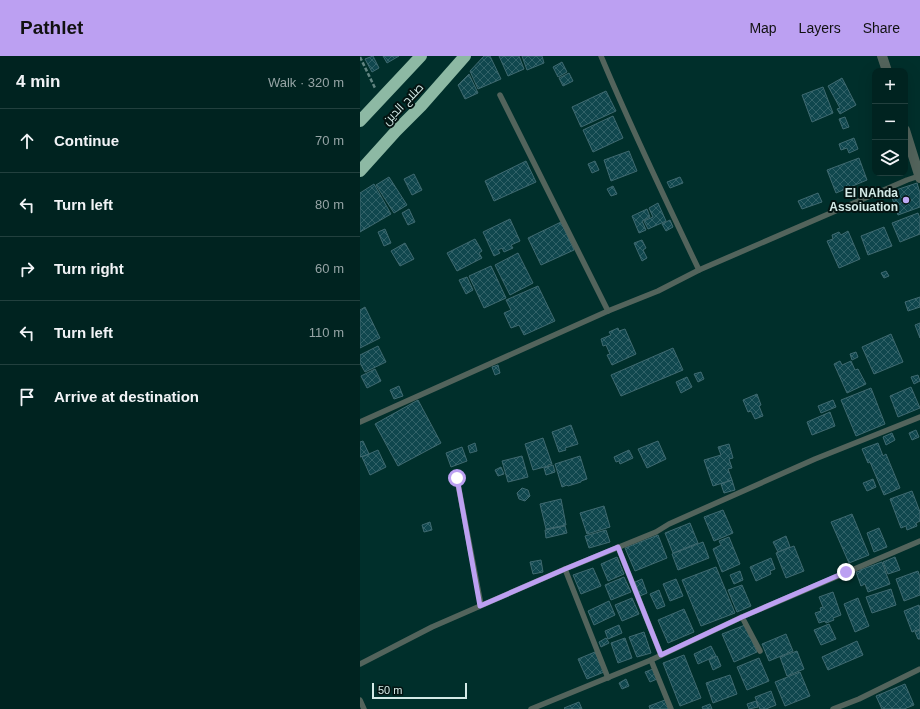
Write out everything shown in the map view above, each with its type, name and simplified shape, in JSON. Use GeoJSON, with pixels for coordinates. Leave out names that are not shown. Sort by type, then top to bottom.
{"type":"FeatureCollection","features":[{"type":"Feature","properties":{"kind":"highway","name":"صلاح الدين"},"geometry":{"type":"LineString","coordinates":[[360,121],[421,56]]}},
{"type":"Feature","properties":{"kind":"highway","name":"صلاح الدين"},"geometry":{"type":"LineString","coordinates":[[360,170],[421,106],[465,56]]}},
{"type":"Feature","properties":{"kind":"street"},"geometry":{"type":"LineString","coordinates":[[882,56],[886,68]]}},
{"type":"Feature","properties":{"kind":"street"},"geometry":{"type":"LineString","coordinates":[[908,139],[920,177]]}},
{"type":"Feature","properties":{"kind":"lane"},"geometry":{"type":"LineString","coordinates":[[601,56],[624,111],[699,270]]}},
{"type":"Feature","properties":{"kind":"lane"},"geometry":{"type":"LineString","coordinates":[[500,95],[608,311]]}},
{"type":"Feature","properties":{"kind":"lane"},"geometry":{"type":"LineString","coordinates":[[360,422],[608,311],[658,291],[699,270],[907,180],[920,177]]}},
{"type":"Feature","properties":{"kind":"lane"},"geometry":{"type":"LineString","coordinates":[[360,664],[432,627],[565,569],[656,532],[669,524],[815,459],[920,417]]}},
{"type":"Feature","properties":{"kind":"lane"},"geometry":{"type":"LineString","coordinates":[[457,478],[480,606]]}},
{"type":"Feature","properties":{"kind":"lane"},"geometry":{"type":"LineString","coordinates":[[531,709],[651,660],[742,617],[920,541]]}},
{"type":"Feature","properties":{"kind":"lane"},"geometry":{"type":"LineString","coordinates":[[618,547],[661,655]]}},
{"type":"Feature","properties":{"kind":"lane"},"geometry":{"type":"LineString","coordinates":[[565,569],[608,678]]}},
{"type":"Feature","properties":{"kind":"lane"},"geometry":{"type":"LineString","coordinates":[[742,617],[760,651]]}},
{"type":"Feature","properties":{"kind":"lane"},"geometry":{"type":"LineString","coordinates":[[651,660],[671,709]]}},
{"type":"Feature","properties":{"kind":"lane"},"geometry":{"type":"LineString","coordinates":[[833,709],[920,669]]}},
{"type":"Feature","properties":{"kind":"lane"},"geometry":{"type":"LineString","coordinates":[[360,700],[364,709]]}},
{"type":"Feature","properties":{"kind":"path"},"geometry":{"type":"LineString","coordinates":[[360,57],[380,100]]}},
{"type":"Feature","properties":{"kind":"building"},"geometry":{"type":"Polygon","coordinates":[[[373,56],[379,68],[372,72],[365,59],[373,56]]]}},
{"type":"Feature","properties":{"kind":"building"},"geometry":{"type":"Polygon","coordinates":[[[383,56],[399,56],[387,63],[383,56]]]}},
{"type":"Feature","properties":{"kind":"building"},"geometry":{"type":"Polygon","coordinates":[[[484,56],[490,56],[501,79],[478,89],[470,71],[484,56]]]}},
{"type":"Feature","properties":{"kind":"building"},"geometry":{"type":"Polygon","coordinates":[[[499,56],[519,56],[524,69],[508,76],[499,56]]]}},
{"type":"Feature","properties":{"kind":"building"},"geometry":{"type":"Polygon","coordinates":[[[522,56],[542,56],[544,63],[527,70],[522,56]]]}},
{"type":"Feature","properties":{"kind":"building"},"geometry":{"type":"Polygon","coordinates":[[[562,62],[567,72],[558,77],[553,67],[562,62]]]}},
{"type":"Feature","properties":{"kind":"building"},"geometry":{"type":"Polygon","coordinates":[[[569,73],[573,81],[563,86],[559,78],[569,73]]]}},
{"type":"Feature","properties":{"kind":"building"},"geometry":{"type":"Polygon","coordinates":[[[469,74],[478,93],[465,99],[458,85],[469,74]]]}},
{"type":"Feature","properties":{"kind":"building"},"geometry":{"type":"Polygon","coordinates":[[[842,78],[856,105],[840,114],[837,109],[840,108],[828,86],[842,78]]]}},
{"type":"Feature","properties":{"kind":"building"},"geometry":{"type":"Polygon","coordinates":[[[823,87],[833,113],[812,122],[802,95],[823,87]]]}},
{"type":"Feature","properties":{"kind":"building"},"geometry":{"type":"Polygon","coordinates":[[[606,91],[616,111],[581,127],[572,107],[606,91]]]}},
{"type":"Feature","properties":{"kind":"building"},"geometry":{"type":"Polygon","coordinates":[[[613,116],[623,138],[593,152],[583,130],[613,116]]]}},
{"type":"Feature","properties":{"kind":"building"},"geometry":{"type":"Polygon","coordinates":[[[845,117],[849,127],[843,129],[839,119],[845,117]]]}},
{"type":"Feature","properties":{"kind":"building"},"geometry":{"type":"Polygon","coordinates":[[[854,138],[858,149],[849,153],[847,148],[841,150],[839,144],[854,138]]]}},
{"type":"Feature","properties":{"kind":"building"},"geometry":{"type":"Polygon","coordinates":[[[629,151],[637,171],[611,181],[604,160],[629,151]]]}},
{"type":"Feature","properties":{"kind":"building"},"geometry":{"type":"Polygon","coordinates":[[[859,158],[867,180],[836,193],[827,170],[859,158]]]}},
{"type":"Feature","properties":{"kind":"building"},"geometry":{"type":"Polygon","coordinates":[[[526,161],[536,182],[494,201],[485,181],[526,161]]]}},
{"type":"Feature","properties":{"kind":"building"},"geometry":{"type":"Polygon","coordinates":[[[595,161],[599,170],[592,173],[588,164],[595,161]]]}},
{"type":"Feature","properties":{"kind":"building"},"geometry":{"type":"Polygon","coordinates":[[[414,174],[422,190],[412,195],[404,179],[414,174]]]}},
{"type":"Feature","properties":{"kind":"building"},"geometry":{"type":"Polygon","coordinates":[[[389,177],[407,205],[394,213],[376,185],[389,177]]]}},
{"type":"Feature","properties":{"kind":"building"},"geometry":{"type":"Polygon","coordinates":[[[680,177],[683,183],[670,188],[667,182],[680,177]]]}},
{"type":"Feature","properties":{"kind":"building","name":"El NAhda Assoiuation"},"geometry":{"type":"Polygon","coordinates":[[[917,183],[920,193],[920,207],[898,215],[890,192],[917,183]]]}},
{"type":"Feature","properties":{"kind":"building"},"geometry":{"type":"Polygon","coordinates":[[[374,184],[391,214],[360,232],[360,193],[374,184]]]}},
{"type":"Feature","properties":{"kind":"building"},"geometry":{"type":"Polygon","coordinates":[[[613,186],[617,194],[611,196],[607,189],[613,186]]]}},
{"type":"Feature","properties":{"kind":"building"},"geometry":{"type":"Polygon","coordinates":[[[818,193],[822,202],[802,209],[798,201],[818,193]]]}},
{"type":"Feature","properties":{"kind":"building"},"geometry":{"type":"Polygon","coordinates":[[[658,203],[666,221],[648,229],[644,221],[653,217],[649,208],[658,203]]]}},
{"type":"Feature","properties":{"kind":"building"},"geometry":{"type":"Polygon","coordinates":[[[409,209],[415,222],[408,225],[402,213],[409,209]]]}},
{"type":"Feature","properties":{"kind":"building"},"geometry":{"type":"Polygon","coordinates":[[[647,209],[650,217],[642,221],[646,230],[639,233],[632,216],[647,209]]]}},
{"type":"Feature","properties":{"kind":"building"},"geometry":{"type":"Polygon","coordinates":[[[918,213],[920,218],[920,234],[900,242],[892,223],[918,213]]]}},
{"type":"Feature","properties":{"kind":"building"},"geometry":{"type":"Polygon","coordinates":[[[510,219],[520,241],[511,245],[513,248],[504,252],[502,248],[498,250],[500,253],[494,256],[483,232],[510,219]]]}},
{"type":"Feature","properties":{"kind":"building"},"geometry":{"type":"Polygon","coordinates":[[[670,220],[673,227],[666,231],[662,224],[670,220]]]}},
{"type":"Feature","properties":{"kind":"building"},"geometry":{"type":"Polygon","coordinates":[[[561,222],[574,250],[541,265],[528,238],[561,222]]]}},
{"type":"Feature","properties":{"kind":"building"},"geometry":{"type":"Polygon","coordinates":[[[884,227],[892,246],[868,255],[861,236],[884,227]]]}},
{"type":"Feature","properties":{"kind":"building"},"geometry":{"type":"Polygon","coordinates":[[[385,229],[391,243],[384,246],[378,232],[385,229]]]}},
{"type":"Feature","properties":{"kind":"building"},"geometry":{"type":"Polygon","coordinates":[[[848,231],[860,259],[839,268],[827,241],[833,239],[832,235],[839,232],[841,235],[848,231]]]}},
{"type":"Feature","properties":{"kind":"building"},"geometry":{"type":"Polygon","coordinates":[[[475,239],[482,251],[479,253],[482,258],[457,271],[447,253],[475,239]]]}},
{"type":"Feature","properties":{"kind":"building"},"geometry":{"type":"Polygon","coordinates":[[[642,240],[646,248],[643,250],[647,258],[642,261],[634,243],[642,240]]]}},
{"type":"Feature","properties":{"kind":"building"},"geometry":{"type":"Polygon","coordinates":[[[405,243],[414,259],[400,266],[391,251],[405,243]]]}},
{"type":"Feature","properties":{"kind":"building"},"geometry":{"type":"Polygon","coordinates":[[[518,253],[533,283],[510,295],[495,265],[518,253]]]}},
{"type":"Feature","properties":{"kind":"building"},"geometry":{"type":"Polygon","coordinates":[[[491,266],[506,298],[484,308],[469,276],[491,266]]]}},
{"type":"Feature","properties":{"kind":"building"},"geometry":{"type":"Polygon","coordinates":[[[886,271],[889,276],[884,278],[881,273],[886,271]]]}},
{"type":"Feature","properties":{"kind":"building"},"geometry":{"type":"Polygon","coordinates":[[[467,277],[473,290],[466,294],[459,280],[467,277]]]}},
{"type":"Feature","properties":{"kind":"building"},"geometry":{"type":"Polygon","coordinates":[[[538,286],[555,321],[524,335],[519,325],[511,328],[504,313],[511,310],[506,300],[538,286]]]}},
{"type":"Feature","properties":{"kind":"building"},"geometry":{"type":"Polygon","coordinates":[[[920,297],[920,307],[908,311],[905,302],[920,297]]]}},
{"type":"Feature","properties":{"kind":"building"},"geometry":{"type":"Polygon","coordinates":[[[365,307],[380,338],[360,348],[360,310],[365,307]]]}},
{"type":"Feature","properties":{"kind":"building"},"geometry":{"type":"Polygon","coordinates":[[[920,323],[920,338],[915,325],[920,323]]]}},
{"type":"Feature","properties":{"kind":"building"},"geometry":{"type":"Polygon","coordinates":[[[618,328],[619,331],[625,329],[636,354],[612,365],[607,355],[610,354],[606,345],[603,346],[601,339],[611,335],[609,332],[618,328]]]}},
{"type":"Feature","properties":{"kind":"building"},"geometry":{"type":"Polygon","coordinates":[[[891,334],[903,362],[874,374],[862,347],[891,334]]]}},
{"type":"Feature","properties":{"kind":"building"},"geometry":{"type":"Polygon","coordinates":[[[378,346],[386,362],[365,372],[360,363],[360,355],[378,346]]]}},
{"type":"Feature","properties":{"kind":"building"},"geometry":{"type":"Polygon","coordinates":[[[673,348],[683,370],[621,396],[611,375],[673,348]]]}},
{"type":"Feature","properties":{"kind":"building"},"geometry":{"type":"Polygon","coordinates":[[[856,352],[858,357],[852,360],[850,354],[856,352]]]}},
{"type":"Feature","properties":{"kind":"building"},"geometry":{"type":"Polygon","coordinates":[[[840,361],[842,365],[851,361],[855,370],[858,369],[866,384],[847,393],[834,364],[840,361]]]}},
{"type":"Feature","properties":{"kind":"building"},"geometry":{"type":"Polygon","coordinates":[[[498,365],[500,373],[495,375],[492,367],[498,365]]]}},
{"type":"Feature","properties":{"kind":"building"},"geometry":{"type":"Polygon","coordinates":[[[375,369],[381,381],[367,388],[361,376],[375,369]]]}},
{"type":"Feature","properties":{"kind":"building"},"geometry":{"type":"Polygon","coordinates":[[[701,372],[704,379],[698,382],[694,374],[701,372]]]}},
{"type":"Feature","properties":{"kind":"building"},"geometry":{"type":"Polygon","coordinates":[[[918,375],[920,381],[914,384],[911,377],[918,375]]]}},
{"type":"Feature","properties":{"kind":"building"},"geometry":{"type":"Polygon","coordinates":[[[687,377],[692,387],[681,393],[676,382],[687,377]]]}},
{"type":"Feature","properties":{"kind":"building"},"geometry":{"type":"Polygon","coordinates":[[[399,386],[403,396],[394,399],[390,390],[399,386]]]}},
{"type":"Feature","properties":{"kind":"building"},"geometry":{"type":"Polygon","coordinates":[[[911,387],[920,408],[898,417],[890,396],[911,387]]]}},
{"type":"Feature","properties":{"kind":"building"},"geometry":{"type":"Polygon","coordinates":[[[871,388],[885,424],[856,436],[841,400],[871,388]]]}},
{"type":"Feature","properties":{"kind":"building"},"geometry":{"type":"Polygon","coordinates":[[[757,394],[761,405],[759,406],[763,416],[755,419],[751,411],[748,412],[743,400],[757,394]]]}},
{"type":"Feature","properties":{"kind":"building"},"geometry":{"type":"Polygon","coordinates":[[[418,400],[441,443],[398,466],[375,424],[418,400]]]}},
{"type":"Feature","properties":{"kind":"building"},"geometry":{"type":"Polygon","coordinates":[[[833,400],[836,407],[821,413],[818,406],[833,400]]]}},
{"type":"Feature","properties":{"kind":"building"},"geometry":{"type":"Polygon","coordinates":[[[830,412],[835,426],[812,435],[807,422],[830,412]]]}},
{"type":"Feature","properties":{"kind":"building"},"geometry":{"type":"Polygon","coordinates":[[[571,425],[578,444],[565,448],[566,450],[559,452],[552,432],[571,425]]]}},
{"type":"Feature","properties":{"kind":"building"},"geometry":{"type":"Polygon","coordinates":[[[916,430],[919,437],[912,440],[909,433],[916,430]]]}},
{"type":"Feature","properties":{"kind":"building"},"geometry":{"type":"Polygon","coordinates":[[[892,433],[895,440],[886,445],[883,437],[892,433]]]}},
{"type":"Feature","properties":{"kind":"building"},"geometry":{"type":"Polygon","coordinates":[[[543,438],[552,464],[533,470],[525,444],[543,438]]]}},
{"type":"Feature","properties":{"kind":"building"},"geometry":{"type":"Polygon","coordinates":[[[363,441],[369,454],[360,457],[360,442],[363,441]]]}},
{"type":"Feature","properties":{"kind":"building"},"geometry":{"type":"Polygon","coordinates":[[[658,441],[666,459],[647,468],[638,449],[658,441]]]}},
{"type":"Feature","properties":{"kind":"building"},"geometry":{"type":"Polygon","coordinates":[[[475,443],[477,451],[470,453],[468,446],[475,443]]]}},
{"type":"Feature","properties":{"kind":"building"},"geometry":{"type":"Polygon","coordinates":[[[878,443],[883,456],[886,454],[900,488],[884,495],[870,462],[868,463],[862,449],[878,443]]]}},
{"type":"Feature","properties":{"kind":"building"},"geometry":{"type":"Polygon","coordinates":[[[729,444],[733,458],[729,459],[732,468],[728,469],[732,480],[713,486],[704,460],[721,455],[718,447],[729,444]]]}},
{"type":"Feature","properties":{"kind":"building"},"geometry":{"type":"Polygon","coordinates":[[[462,447],[467,461],[451,467],[446,453],[462,447]]]}},
{"type":"Feature","properties":{"kind":"building"},"geometry":{"type":"Polygon","coordinates":[[[378,450],[386,467],[370,475],[362,457],[378,450]]]}},
{"type":"Feature","properties":{"kind":"building"},"geometry":{"type":"Polygon","coordinates":[[[629,450],[633,458],[620,464],[619,461],[616,462],[614,457],[629,450]]]}},
{"type":"Feature","properties":{"kind":"building"},"geometry":{"type":"Polygon","coordinates":[[[522,456],[528,477],[508,482],[502,461],[522,456]]]}},
{"type":"Feature","properties":{"kind":"building"},"geometry":{"type":"Polygon","coordinates":[[[580,456],[587,479],[562,487],[555,464],[580,456]]]}},
{"type":"Feature","properties":{"kind":"building"},"geometry":{"type":"Polygon","coordinates":[[[553,465],[555,472],[546,475],[544,468],[553,465]]]}},
{"type":"Feature","properties":{"kind":"building"},"geometry":{"type":"Polygon","coordinates":[[[501,467],[504,474],[498,476],[495,470],[501,467]]]}},
{"type":"Feature","properties":{"kind":"building"},"geometry":{"type":"Polygon","coordinates":[[[873,479],[876,487],[867,491],[863,483],[873,479]]]}},
{"type":"Feature","properties":{"kind":"building"},"geometry":{"type":"Polygon","coordinates":[[[732,480],[735,490],[724,493],[721,484],[732,480]]]}},
{"type":"Feature","properties":{"kind":"building"},"geometry":{"type":"Polygon","coordinates":[[[522,488],[528,490],[530,496],[525,501],[519,499],[517,493],[522,488]]]}},
{"type":"Feature","properties":{"kind":"building"},"geometry":{"type":"Polygon","coordinates":[[[912,491],[920,512],[920,521],[916,523],[917,526],[907,530],[906,526],[901,528],[890,499],[912,491]]]}},
{"type":"Feature","properties":{"kind":"building"},"geometry":{"type":"Polygon","coordinates":[[[561,499],[566,525],[546,529],[540,504],[561,499]]]}},
{"type":"Feature","properties":{"kind":"building"},"geometry":{"type":"Polygon","coordinates":[[[604,506],[610,527],[587,534],[580,513],[604,506]]]}},
{"type":"Feature","properties":{"kind":"building"},"geometry":{"type":"Polygon","coordinates":[[[723,510],[733,533],[714,541],[704,517],[723,510]]]}},
{"type":"Feature","properties":{"kind":"building"},"geometry":{"type":"Polygon","coordinates":[[[852,514],[869,555],[849,563],[831,522],[852,514]]]}},
{"type":"Feature","properties":{"kind":"building"},"geometry":{"type":"Polygon","coordinates":[[[430,522],[432,530],[424,532],[422,525],[430,522]]]}},
{"type":"Feature","properties":{"kind":"building"},"geometry":{"type":"Polygon","coordinates":[[[690,523],[698,543],[673,553],[665,533],[690,523]]]}},
{"type":"Feature","properties":{"kind":"building"},"geometry":{"type":"Polygon","coordinates":[[[565,526],[567,533],[546,538],[545,530],[565,526]]]}},
{"type":"Feature","properties":{"kind":"building"},"geometry":{"type":"Polygon","coordinates":[[[879,528],[887,547],[874,552],[867,533],[879,528]]]}},
{"type":"Feature","properties":{"kind":"building"},"geometry":{"type":"Polygon","coordinates":[[[606,530],[610,542],[589,548],[585,536],[606,530]]]}},
{"type":"Feature","properties":{"kind":"building"},"geometry":{"type":"Polygon","coordinates":[[[658,535],[667,558],[635,571],[625,548],[658,535]]]}},
{"type":"Feature","properties":{"kind":"building"},"geometry":{"type":"Polygon","coordinates":[[[786,536],[790,547],[778,552],[773,542],[786,536]]]}},
{"type":"Feature","properties":{"kind":"building"},"geometry":{"type":"Polygon","coordinates":[[[729,537],[740,564],[722,572],[713,549],[721,545],[719,541],[729,537]]]}},
{"type":"Feature","properties":{"kind":"building"},"geometry":{"type":"Polygon","coordinates":[[[703,542],[709,558],[678,570],[672,554],[703,542]]]}},
{"type":"Feature","properties":{"kind":"building"},"geometry":{"type":"Polygon","coordinates":[[[794,546],[804,571],[786,578],[776,553],[794,546]]]}},
{"type":"Feature","properties":{"kind":"building"},"geometry":{"type":"Polygon","coordinates":[[[617,557],[624,574],[608,581],[601,564],[617,557]]]}},
{"type":"Feature","properties":{"kind":"building"},"geometry":{"type":"Polygon","coordinates":[[[895,557],[900,570],[888,574],[883,562],[895,557]]]}},
{"type":"Feature","properties":{"kind":"building"},"geometry":{"type":"Polygon","coordinates":[[[771,558],[775,569],[770,571],[771,574],[756,581],[750,567],[771,558]]]}},
{"type":"Feature","properties":{"kind":"building"},"geometry":{"type":"Polygon","coordinates":[[[541,560],[543,572],[533,574],[530,562],[541,560]]]}},
{"type":"Feature","properties":{"kind":"building"},"geometry":{"type":"Polygon","coordinates":[[[882,562],[890,584],[868,592],[865,584],[861,586],[856,572],[882,562]]]}},
{"type":"Feature","properties":{"kind":"building"},"geometry":{"type":"Polygon","coordinates":[[[716,567],[735,613],[701,626],[682,580],[716,567]]]}},
{"type":"Feature","properties":{"kind":"building"},"geometry":{"type":"Polygon","coordinates":[[[593,568],[601,586],[581,594],[573,575],[593,568]]]}},
{"type":"Feature","properties":{"kind":"building"},"geometry":{"type":"Polygon","coordinates":[[[740,571],[743,580],[734,584],[730,575],[740,571]]]}},
{"type":"Feature","properties":{"kind":"building"},"geometry":{"type":"Polygon","coordinates":[[[918,571],[920,577],[920,595],[904,601],[896,579],[918,571]]]}},
{"type":"Feature","properties":{"kind":"building"},"geometry":{"type":"Polygon","coordinates":[[[624,577],[631,592],[611,600],[605,585],[624,577]]]}},
{"type":"Feature","properties":{"kind":"building"},"geometry":{"type":"Polygon","coordinates":[[[642,579],[647,593],[640,596],[635,582],[642,579]]]}},
{"type":"Feature","properties":{"kind":"building"},"geometry":{"type":"Polygon","coordinates":[[[676,579],[683,596],[670,601],[663,584],[676,579]]]}},
{"type":"Feature","properties":{"kind":"building"},"geometry":{"type":"Polygon","coordinates":[[[742,585],[751,606],[737,612],[728,590],[742,585]]]}},
{"type":"Feature","properties":{"kind":"building"},"geometry":{"type":"Polygon","coordinates":[[[891,589],[896,605],[872,613],[866,597],[891,589]]]}},
{"type":"Feature","properties":{"kind":"building"},"geometry":{"type":"Polygon","coordinates":[[[659,590],[665,606],[657,609],[650,594],[659,590]]]}},
{"type":"Feature","properties":{"kind":"building"},"geometry":{"type":"Polygon","coordinates":[[[833,592],[841,615],[826,623],[825,621],[819,623],[815,613],[821,611],[820,608],[823,607],[819,597],[833,592]]]}},
{"type":"Feature","properties":{"kind":"building"},"geometry":{"type":"Polygon","coordinates":[[[632,598],[639,614],[622,621],[615,605],[632,598]]]}},
{"type":"Feature","properties":{"kind":"building"},"geometry":{"type":"Polygon","coordinates":[[[858,598],[869,626],[855,632],[844,604],[858,598]]]}},
{"type":"Feature","properties":{"kind":"building"},"geometry":{"type":"Polygon","coordinates":[[[609,601],[615,615],[594,625],[588,611],[609,601]]]}},
{"type":"Feature","properties":{"kind":"building"},"geometry":{"type":"Polygon","coordinates":[[[919,605],[920,629],[912,632],[904,611],[919,605]]]}},
{"type":"Feature","properties":{"kind":"building"},"geometry":{"type":"Polygon","coordinates":[[[684,609],[694,632],[668,643],[658,620],[684,609]]]}},
{"type":"Feature","properties":{"kind":"building"},"geometry":{"type":"Polygon","coordinates":[[[829,624],[836,639],[821,645],[814,630],[829,624]]]}},
{"type":"Feature","properties":{"kind":"building"},"geometry":{"type":"Polygon","coordinates":[[[619,625],[622,633],[608,639],[605,631],[619,625]]]}},
{"type":"Feature","properties":{"kind":"building"},"geometry":{"type":"Polygon","coordinates":[[[745,625],[757,652],[734,662],[722,634],[745,625]]]}},
{"type":"Feature","properties":{"kind":"building"},"geometry":{"type":"Polygon","coordinates":[[[920,630],[920,639],[918,639],[915,632],[920,630]]]}},
{"type":"Feature","properties":{"kind":"building"},"geometry":{"type":"Polygon","coordinates":[[[644,632],[651,653],[637,657],[629,637],[644,632]]]}},
{"type":"Feature","properties":{"kind":"building"},"geometry":{"type":"Polygon","coordinates":[[[786,634],[793,651],[769,661],[762,644],[786,634]]]}},
{"type":"Feature","properties":{"kind":"building"},"geometry":{"type":"Polygon","coordinates":[[[606,638],[609,643],[601,647],[599,642],[606,638]]]}},
{"type":"Feature","properties":{"kind":"building"},"geometry":{"type":"Polygon","coordinates":[[[625,638],[632,658],[618,663],[611,643],[625,638]]]}},
{"type":"Feature","properties":{"kind":"building"},"geometry":{"type":"Polygon","coordinates":[[[857,641],[863,655],[828,670],[822,657],[857,641]]]}},
{"type":"Feature","properties":{"kind":"building"},"geometry":{"type":"Polygon","coordinates":[[[711,646],[716,656],[698,664],[694,654],[711,646]]]}},
{"type":"Feature","properties":{"kind":"building"},"geometry":{"type":"Polygon","coordinates":[[[797,651],[804,669],[787,676],[780,657],[797,651]]]}},
{"type":"Feature","properties":{"kind":"building"},"geometry":{"type":"Polygon","coordinates":[[[595,652],[604,672],[587,679],[578,659],[595,652]]]}},
{"type":"Feature","properties":{"kind":"building"},"geometry":{"type":"Polygon","coordinates":[[[684,655],[701,698],[680,706],[663,663],[684,655]]]}},
{"type":"Feature","properties":{"kind":"building"},"geometry":{"type":"Polygon","coordinates":[[[717,656],[721,666],[713,670],[709,660],[717,656]]]}},
{"type":"Feature","properties":{"kind":"building"},"geometry":{"type":"Polygon","coordinates":[[[759,658],[769,681],[747,690],[737,667],[759,658]]]}},
{"type":"Feature","properties":{"kind":"building"},"geometry":{"type":"Polygon","coordinates":[[[653,669],[657,679],[650,682],[645,672],[653,669]]]}},
{"type":"Feature","properties":{"kind":"building"},"geometry":{"type":"Polygon","coordinates":[[[800,672],[810,696],[785,706],[775,682],[800,672]]]}},
{"type":"Feature","properties":{"kind":"building"},"geometry":{"type":"Polygon","coordinates":[[[730,675],[737,694],[713,703],[706,683],[730,675]]]}},
{"type":"Feature","properties":{"kind":"building"},"geometry":{"type":"Polygon","coordinates":[[[626,679],[629,686],[622,689],[619,683],[626,679]]]}},
{"type":"Feature","properties":{"kind":"building"},"geometry":{"type":"Polygon","coordinates":[[[905,684],[914,705],[904,709],[882,709],[876,696],[905,684]]]}},
{"type":"Feature","properties":{"kind":"building"},"geometry":{"type":"Polygon","coordinates":[[[771,691],[776,705],[766,709],[760,709],[755,697],[771,691]]]}},
{"type":"Feature","properties":{"kind":"building"},"geometry":{"type":"Polygon","coordinates":[[[665,700],[669,709],[650,709],[649,706],[665,700]]]}},
{"type":"Feature","properties":{"kind":"building"},"geometry":{"type":"Polygon","coordinates":[[[756,701],[758,707],[749,709],[747,704],[756,701]]]}},
{"type":"Feature","properties":{"kind":"building"},"geometry":{"type":"Polygon","coordinates":[[[579,702],[582,709],[564,708],[579,702]]]}},
{"type":"Feature","properties":{"kind":"building"},"geometry":{"type":"Polygon","coordinates":[[[710,704],[712,709],[703,709],[702,707],[710,704]]]}},
{"type":"Feature","properties":{"kind":"place","name":"El NAhda Assoiuation"},"geometry":{"type":"Point","coordinates":[906,200]}},
{"type":"Feature","properties":{"kind":"route"},"geometry":{"type":"LineString","coordinates":[[457,478],[480,606],[618,547],[661,655],[742,617],[846,572]]}}]}
